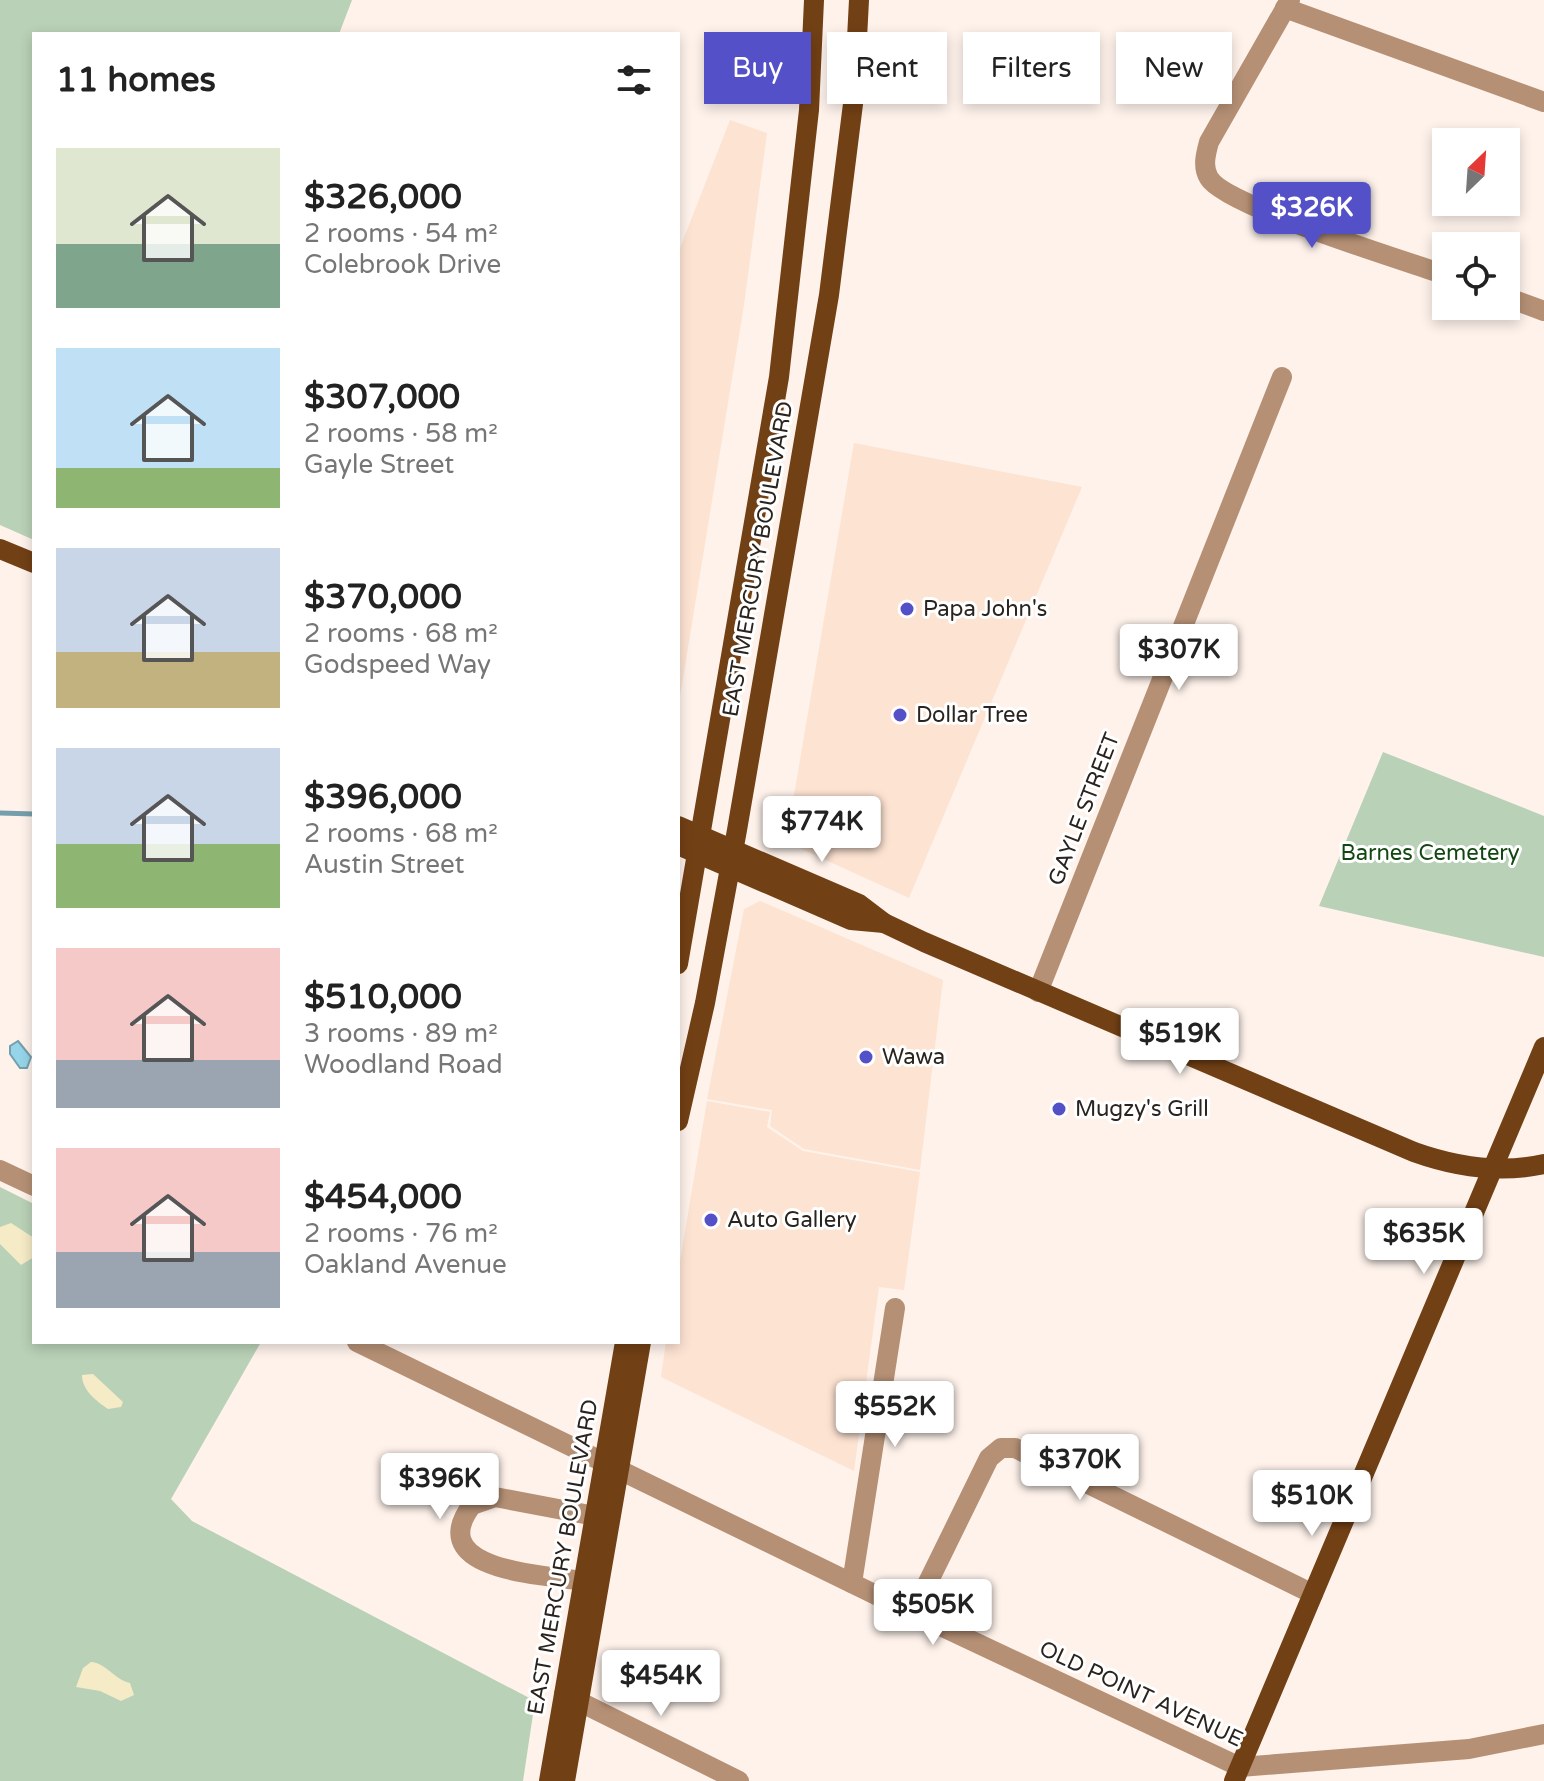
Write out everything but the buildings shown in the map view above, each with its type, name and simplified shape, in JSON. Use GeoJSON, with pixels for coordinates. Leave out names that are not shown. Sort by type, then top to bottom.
{"type":"FeatureCollection","features":[{"type":"Feature","properties":{"kind":"main road","name":"EAST MERCURY BOULEVARD"},"geometry":{"type":"LineString","coordinates":[[680,953],[779,377],[809,110],[814,0]]}},
{"type":"Feature","properties":{"kind":"main road","name":"EAST MERCURY BOULEVARD"},"geometry":{"type":"LineString","coordinates":[[680,1112],[705,1003],[732,858],[838,233],[854,96],[859,0]]}},
{"type":"Feature","properties":{"kind":"main road"},"geometry":{"type":"LineString","coordinates":[[0,549],[32,562]]}},
{"type":"Feature","properties":{"kind":"main road"},"geometry":{"type":"LineString","coordinates":[[680,828],[700,845],[859,904],[884,923],[1038,992],[1414,1152],[1458,1165],[1493,1169],[1544,1164]]}},
{"type":"Feature","properties":{"kind":"main road"},"geometry":{"type":"LineString","coordinates":[[680,845],[700,845]]}},
{"type":"Feature","properties":{"kind":"main road"},"geometry":{"type":"LineString","coordinates":[[1237,1774],[1544,1047]]}},
{"type":"Feature","properties":{"kind":"main road","name":"EAST MERCURY BOULEVARD"},"geometry":{"type":"LineString","coordinates":[[549,1781],[572,1698],[611,1466],[625,1344]]}},
{"type":"Feature","properties":{"kind":"main road","name":"EAST MERCURY BOULEVARD"},"geometry":{"type":"LineString","coordinates":[[565,1781],[583,1581],[595,1516],[611,1466],[641,1344]]}},
{"type":"Feature","properties":{"kind":"street"},"geometry":{"type":"LineString","coordinates":[[1432,270],[1251,205],[1218,188],[1209,178],[1205,167],[1209,142],[1287,4],[1544,102]]}},
{"type":"Feature","properties":{"kind":"street"},"geometry":{"type":"LineString","coordinates":[[1520,302],[1544,311]]}},
{"type":"Feature","properties":{"kind":"street","name":"GAYLE STREET"},"geometry":{"type":"LineString","coordinates":[[1038,992],[1282,377]]}},
{"type":"Feature","properties":{"kind":"street"},"geometry":{"type":"LineString","coordinates":[[0,1170],[32,1185]]}},
{"type":"Feature","properties":{"kind":"street"},"geometry":{"type":"LineString","coordinates":[[852,1583],[895,1308]]}},
{"type":"Feature","properties":{"kind":"street","name":"OLD POINT AVENUE"},"geometry":{"type":"LineString","coordinates":[[361,1344],[1237,1774],[1469,1749],[1544,1734]]}},
{"type":"Feature","properties":{"kind":"street"},"geometry":{"type":"LineString","coordinates":[[913,1613],[989,1458],[1001,1448],[1015,1448],[1064,1469],[1313,1594]]}},
{"type":"Feature","properties":{"kind":"street"},"geometry":{"type":"LineString","coordinates":[[583,1581],[493,1566],[475,1559],[462,1542],[460,1530],[472,1505],[495,1497],[595,1516]]}},
{"type":"Feature","properties":{"kind":"street"},"geometry":{"type":"LineString","coordinates":[[572,1698],[739,1781]]}},
{"type":"Feature","properties":{"kind":"shaded area"},"geometry":{"type":"Polygon","coordinates":[[[730,120],[767,133],[744,305],[680,697],[680,248],[730,120]]]}},
{"type":"Feature","properties":{"kind":"shaded area"},"geometry":{"type":"Polygon","coordinates":[[[854,443],[1082,487],[909,898],[786,842],[854,443]]]}},
{"type":"Feature","properties":{"kind":"shaded area"},"geometry":{"type":"Polygon","coordinates":[[[760,901],[943,980],[920,1170],[804,1149],[770,1126],[772,1110],[707,1099],[744,909],[760,901]]]}},
{"type":"Feature","properties":{"kind":"shaded area"},"geometry":{"type":"Polygon","coordinates":[[[707,1101],[770,1112],[767,1127],[803,1151],[920,1172],[904,1290],[879,1287],[854,1471],[661,1377],[666,1344],[680,1344],[680,1261],[707,1101]]]}},
{"type":"Feature","properties":{"kind":"green space"},"geometry":{"type":"Polygon","coordinates":[[[0,0],[352,0],[340,32],[32,32],[32,539],[0,525],[0,0]]]}},
{"type":"Feature","properties":{"kind":"green space","name":"Barnes Cemetery"},"geometry":{"type":"Polygon","coordinates":[[[1383,752],[1544,816],[1544,957],[1319,906],[1383,752]]]}},
{"type":"Feature","properties":{"kind":"green space"},"geometry":{"type":"Polygon","coordinates":[[[0,1187],[32,1203],[32,1344],[260,1344],[171,1499],[192,1521],[535,1701],[523,1781],[0,1781],[0,1187]]]}},
{"type":"Feature","properties":{"kind":"sand"},"geometry":{"type":"Polygon","coordinates":[[[11,1223],[32,1237],[32,1258],[21,1265],[0,1244],[0,1227],[11,1223]]]}},
{"type":"Feature","properties":{"kind":"sand"},"geometry":{"type":"Polygon","coordinates":[[[93,1374],[123,1402],[121,1407],[108,1409],[90,1395],[82,1375],[93,1374]]]}},
{"type":"Feature","properties":{"kind":"sand"},"geometry":{"type":"Polygon","coordinates":[[[91,1662],[130,1683],[134,1695],[121,1701],[100,1691],[76,1687],[83,1668],[91,1662]]]}},
{"type":"Feature","properties":{"kind":"water"},"geometry":{"type":"Polygon","coordinates":[[[18,1041],[31,1057],[27,1068],[20,1068],[10,1054],[10,1046],[18,1041]]]}},
{"type":"Feature","properties":{"kind":"waterway"},"geometry":{"type":"LineString","coordinates":[[0,813],[32,814]]}},
{"type":"Feature","properties":{"kind":"place","name":"Papa John's"},"geometry":{"type":"Point","coordinates":[907,609]}},
{"type":"Feature","properties":{"kind":"place","name":"Dollar Tree"},"geometry":{"type":"Point","coordinates":[900,715]}},
{"type":"Feature","properties":{"kind":"place","name":"Wawa"},"geometry":{"type":"Point","coordinates":[866,1057]}},
{"type":"Feature","properties":{"kind":"place","name":"Mugzy's Grill"},"geometry":{"type":"Point","coordinates":[1059,1109]}},
{"type":"Feature","properties":{"kind":"place","name":"Auto Gallery"},"geometry":{"type":"Point","coordinates":[711,1220]}}]}
